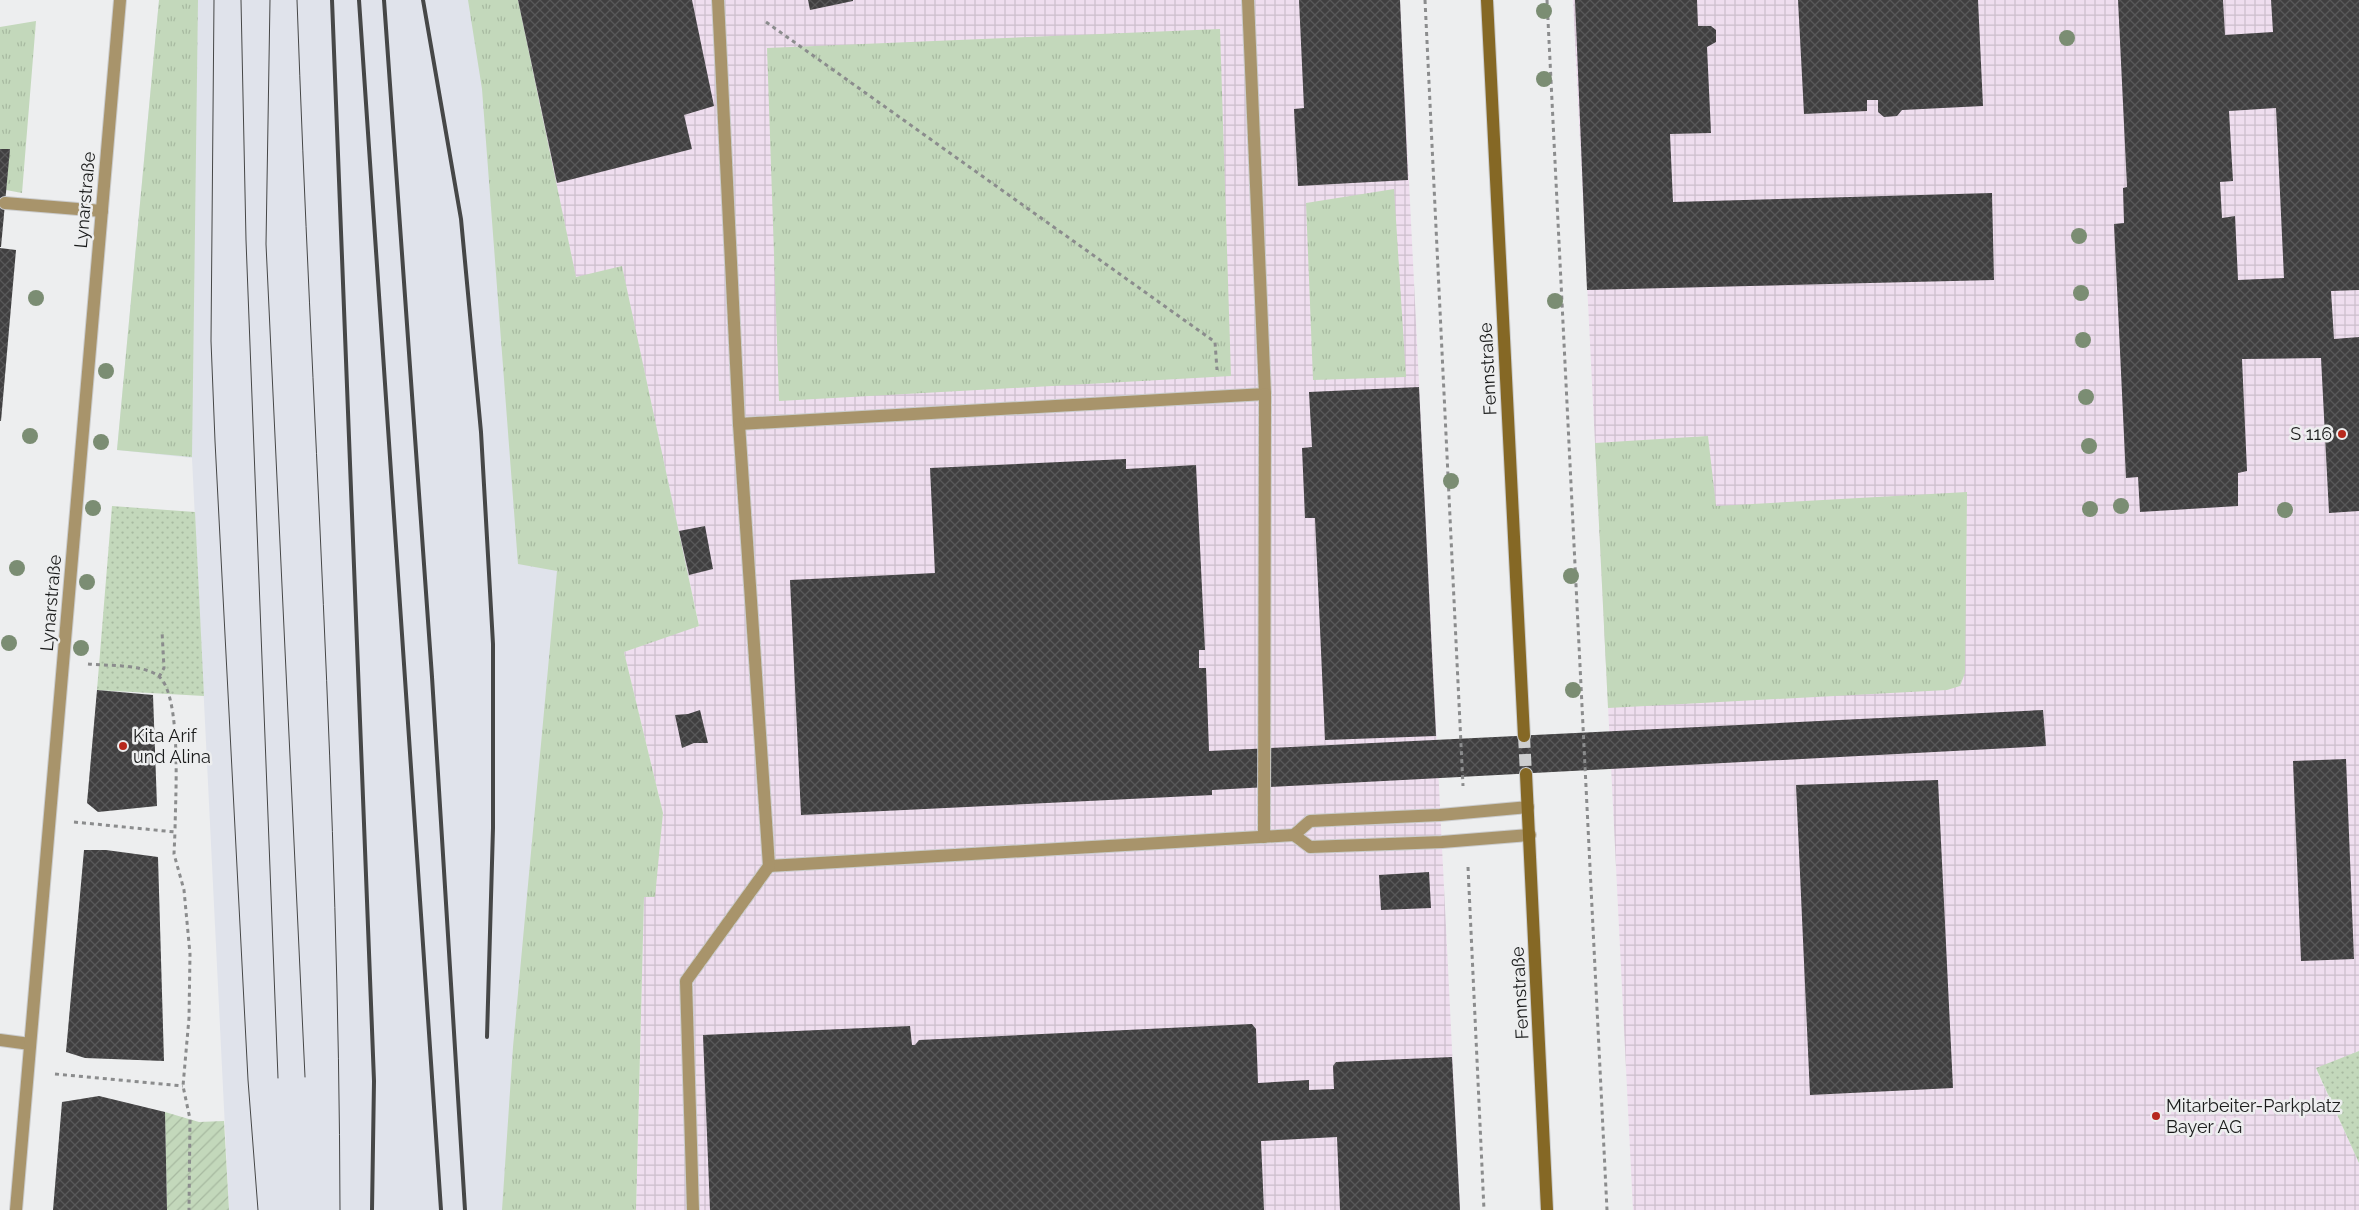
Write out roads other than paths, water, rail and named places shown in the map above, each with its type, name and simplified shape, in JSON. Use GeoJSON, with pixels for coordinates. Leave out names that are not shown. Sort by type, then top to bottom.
{"type":"FeatureCollection","features":[{"type":"Feature","properties":{"kind":"main road","name":"Fennstraße"},"geometry":{"type":"LineString","coordinates":[[1487,0],[1524,736]]}},
{"type":"Feature","properties":{"kind":"main road","name":"Fennstraße"},"geometry":{"type":"LineString","coordinates":[[1526,774],[1547,1210]]}},
{"type":"Feature","properties":{"kind":"street","name":"Lynarstraße"},"geometry":{"type":"LineString","coordinates":[[16,1210],[120,0]]}},
{"type":"Feature","properties":{"kind":"street"},"geometry":{"type":"LineString","coordinates":[[692,1210],[686,981],[769,866],[739,424],[718,0]]}},
{"type":"Feature","properties":{"kind":"street"},"geometry":{"type":"LineString","coordinates":[[1248,0],[1265,394],[1264,838]]}},
{"type":"Feature","properties":{"kind":"street"},"geometry":{"type":"LineString","coordinates":[[5,203],[102,211]]}},
{"type":"Feature","properties":{"kind":"street"},"geometry":{"type":"LineString","coordinates":[[739,424],[1265,394]]}},
{"type":"Feature","properties":{"kind":"street"},"geometry":{"type":"LineString","coordinates":[[769,866],[1264,838],[1294,835],[1310,821],[1528,807]]}},
{"type":"Feature","properties":{"kind":"street"},"geometry":{"type":"LineString","coordinates":[[1294,835],[1310,847],[1466,840],[1530,835]]}},
{"type":"Feature","properties":{"kind":"street"},"geometry":{"type":"LineString","coordinates":[[0,1040],[30,1044]]}},
{"type":"Feature","properties":{"kind":"tunnel"},"geometry":{"type":"LineString","coordinates":[[1524,736],[1526,774]]}},
{"type":"Feature","properties":{"kind":"tram line"},"geometry":{"type":"LineString","coordinates":[[214,0],[211,341],[248,1080],[258,1210]]}},
{"type":"Feature","properties":{"kind":"tram line"},"geometry":{"type":"LineString","coordinates":[[241,0],[246,240],[278,1078]]}},
{"type":"Feature","properties":{"kind":"tram line"},"geometry":{"type":"LineString","coordinates":[[270,0],[266,244],[305,1077]]}},
{"type":"Feature","properties":{"kind":"tram line"},"geometry":{"type":"LineString","coordinates":[[297,0],[330,756],[335,907],[340,1210]]}},
{"type":"Feature","properties":{"kind":"railway"},"geometry":{"type":"LineString","coordinates":[[332,0],[374,1081],[372,1210]]}},
{"type":"Feature","properties":{"kind":"railway"},"geometry":{"type":"LineString","coordinates":[[359,0],[441,1210]]}},
{"type":"Feature","properties":{"kind":"railway"},"geometry":{"type":"LineString","coordinates":[[384,0],[432,677],[465,1210]]}},
{"type":"Feature","properties":{"kind":"railway"},"geometry":{"type":"LineString","coordinates":[[423,0],[461,219],[481,432],[493,644],[493,828],[487,1037]]}},
{"type":"Feature","properties":{"kind":"place","name":"S 116"},"geometry":{"type":"Point","coordinates":[2342,434]}},
{"type":"Feature","properties":{"kind":"place","name":"Kita Arif und Alina"},"geometry":{"type":"Point","coordinates":[123,746]}},
{"type":"Feature","properties":{"kind":"place","name":"Mitarbeiter-Parkplatz Bayer AG"},"geometry":{"type":"Point","coordinates":[2156,1116]}}]}
